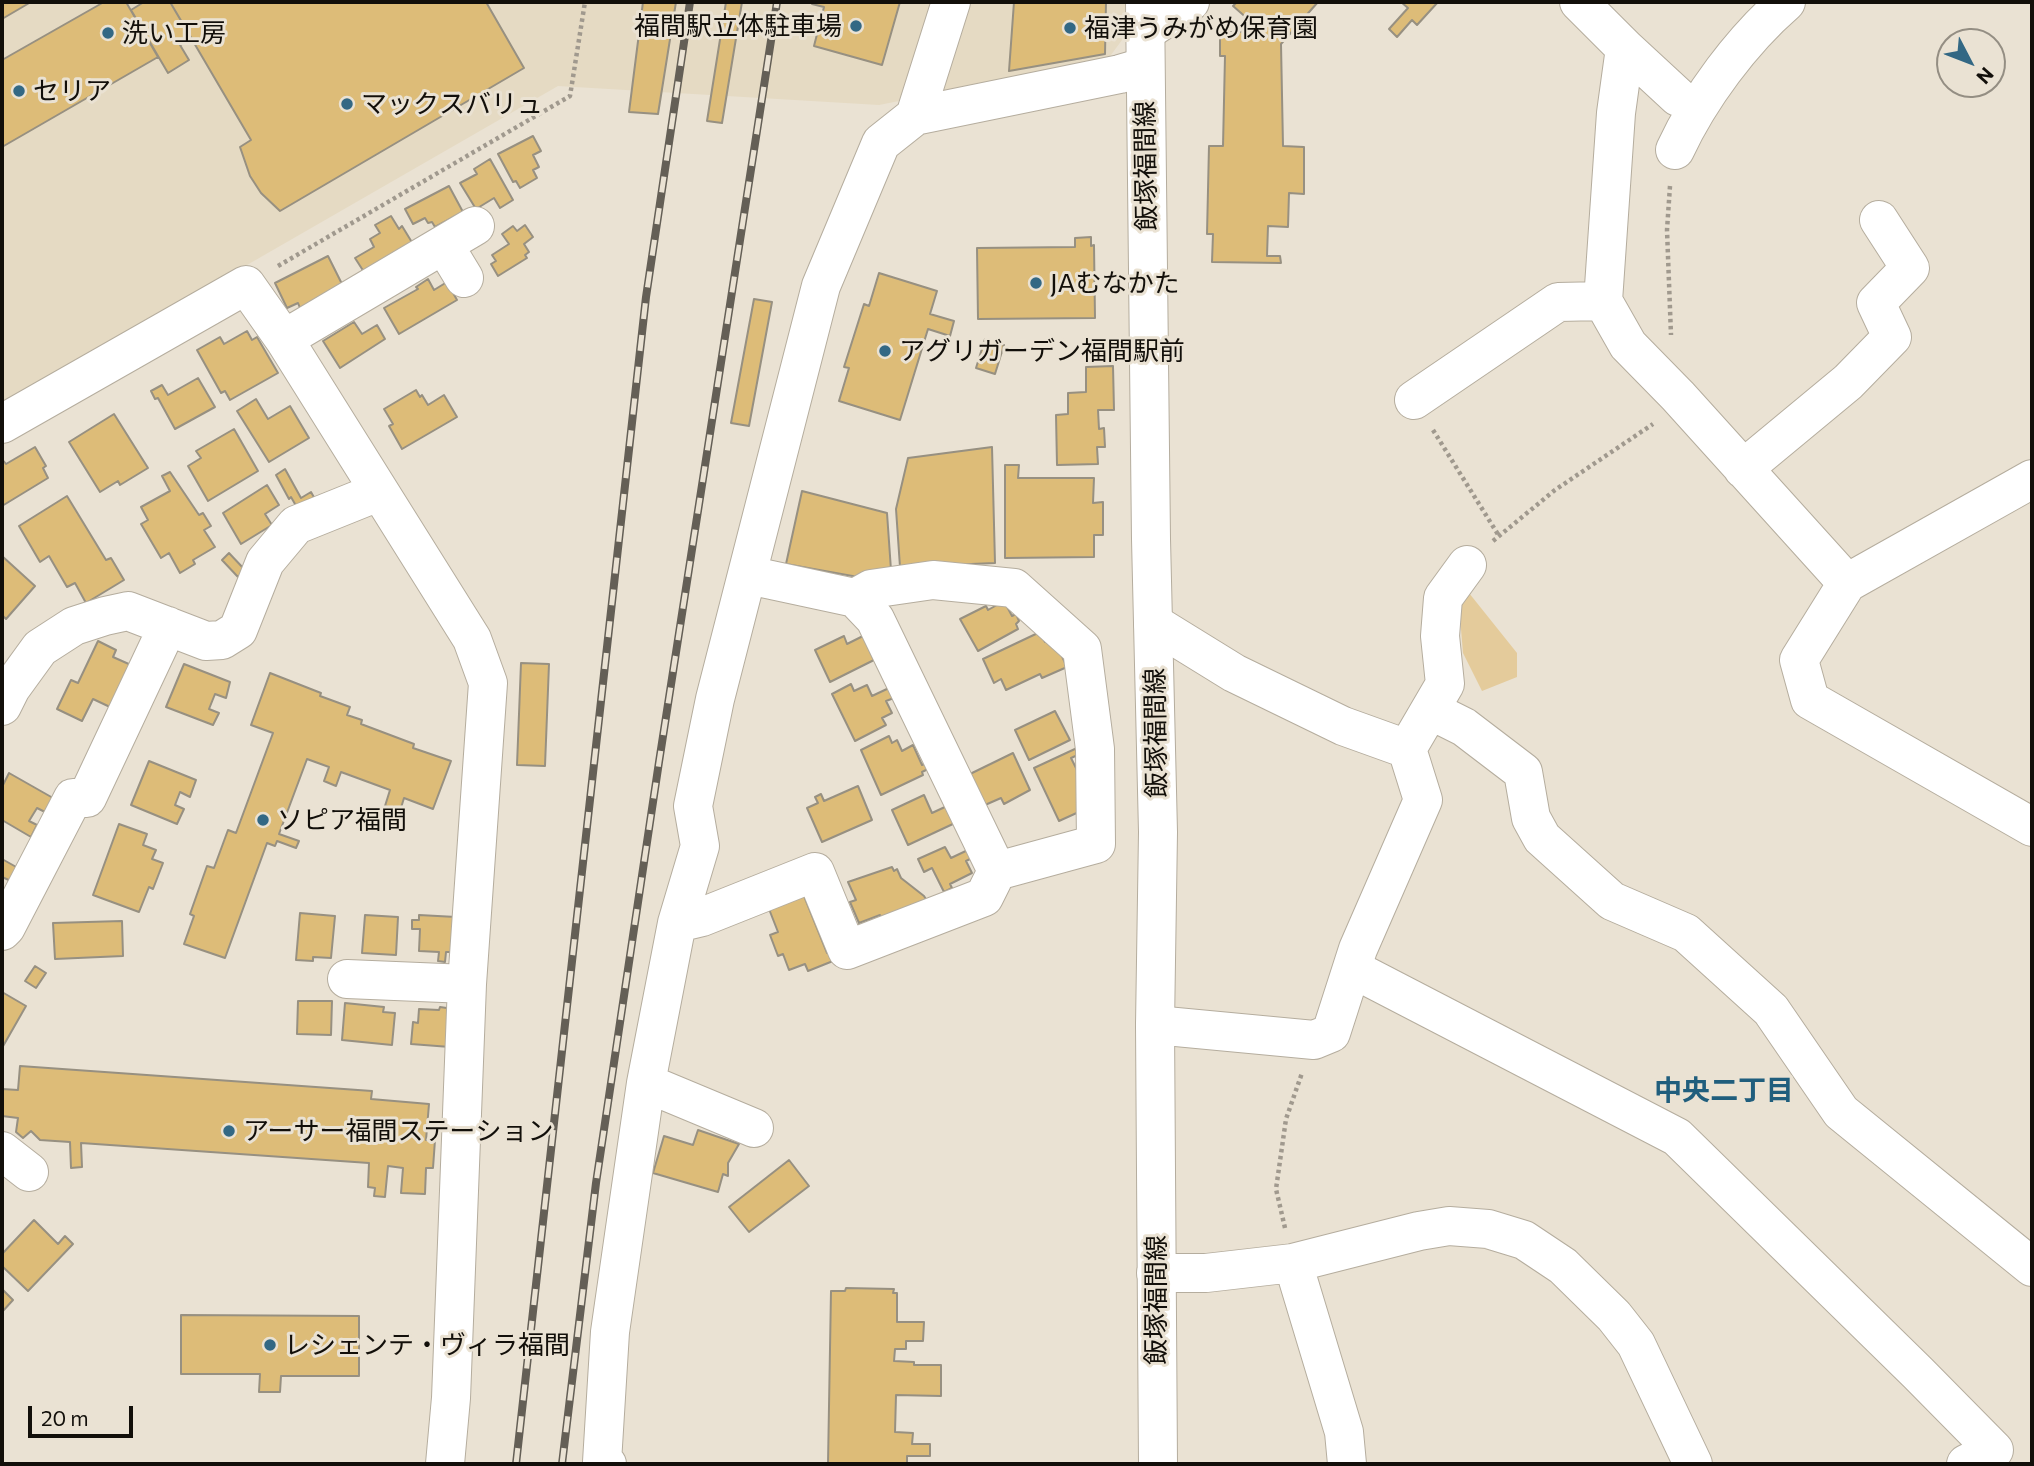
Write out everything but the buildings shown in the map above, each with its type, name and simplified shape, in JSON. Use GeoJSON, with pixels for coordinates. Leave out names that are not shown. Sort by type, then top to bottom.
{"type":"FeatureCollection","features":[{"type":"Feature","properties":{"kind":"street"},"geometry":{"type":"LineString","coordinates":[[915,116],[951,2]]}},
{"type":"Feature","properties":{"kind":"street"},"geometry":{"type":"LineString","coordinates":[[607,1464],[602,1462],[610,1332],[646,1083],[677,923],[700,846],[693,806],[715,699],[821,286],[881,143],[915,116],[1120,74],[1145,33],[1190,2]]}},
{"type":"Feature","properties":{"kind":"street"},"geometry":{"type":"LineString","coordinates":[[1579,2],[1678,97]]}},
{"type":"Feature","properties":{"kind":"street"},"geometry":{"type":"LineString","coordinates":[[1675,150],[1688,121],[1736,55],[1786,2]]}},
{"type":"Feature","properties":{"kind":"street","name":"飯塚福間線"},"geometry":{"type":"LineString","coordinates":[[1145,33],[1158,832],[1154,1025],[1158,1464]]}},
{"type":"Feature","properties":{"kind":"street"},"geometry":{"type":"LineString","coordinates":[[1625,48],[1616,113],[1603,300],[1628,345],[1678,396],[1847,583]]}},
{"type":"Feature","properties":{"kind":"street"},"geometry":{"type":"LineString","coordinates":[[1743,469],[1848,382],[1892,337],[1876,303],[1910,268],[1879,219]]}},
{"type":"Feature","properties":{"kind":"street"},"geometry":{"type":"LineString","coordinates":[[284,339],[459,235],[464,278]]}},
{"type":"Feature","properties":{"kind":"street"},"geometry":{"type":"LineString","coordinates":[[2,424],[246,285],[284,339],[472,639],[488,683],[467,984],[451,1398],[445,1464]]}},
{"type":"Feature","properties":{"kind":"street"},"geometry":{"type":"LineString","coordinates":[[1414,400],[1558,302],[1603,300]]}},
{"type":"Feature","properties":{"kind":"street"},"geometry":{"type":"LineString","coordinates":[[2032,478],[1847,583],[1799,660],[1810,700],[2032,827]]}},
{"type":"Feature","properties":{"kind":"street"},"geometry":{"type":"LineString","coordinates":[[2,706],[11,688],[40,648],[74,626],[128,611],[206,641],[222,640],[238,630],[265,562],[296,525],[378,492]]}},
{"type":"Feature","properties":{"kind":"street"},"geometry":{"type":"LineString","coordinates":[[1154,1025],[1314,1040],[1331,1033],[1358,949],[1423,800],[1407,749],[1445,684],[1440,636],[1443,598],[1467,565]]}},
{"type":"Feature","properties":{"kind":"street"},"geometry":{"type":"LineString","coordinates":[[748,575],[856,598],[875,618],[997,871]]}},
{"type":"Feature","properties":{"kind":"street"},"geometry":{"type":"LineString","coordinates":[[677,923],[702,917],[815,872],[847,950],[984,897],[997,871],[1096,844],[1095,749],[1082,649],[1014,588],[933,580],[871,589],[856,598]]}},
{"type":"Feature","properties":{"kind":"street"},"geometry":{"type":"LineString","coordinates":[[1153,622],[1234,673],[1343,726],[1407,749]]}},
{"type":"Feature","properties":{"kind":"street"},"geometry":{"type":"LineString","coordinates":[[2,931],[73,798],[86,798],[168,626]]}},
{"type":"Feature","properties":{"kind":"street"},"geometry":{"type":"LineString","coordinates":[[1430,710],[1464,727],[1523,772],[1531,818],[1542,838],[1612,901],[1686,933],[1771,1010],[1841,1112],[2032,1266]]}},
{"type":"Feature","properties":{"kind":"street"},"geometry":{"type":"LineString","coordinates":[[1353,969],[1676,1137],[1994,1450],[1966,1464]]}},
{"type":"Feature","properties":{"kind":"street"},"geometry":{"type":"LineString","coordinates":[[347,979],[467,984]]}},
{"type":"Feature","properties":{"kind":"street"},"geometry":{"type":"LineString","coordinates":[[646,1083],[754,1128]]}},
{"type":"Feature","properties":{"kind":"street"},"geometry":{"type":"LineString","coordinates":[[1156,1273],[1206,1273],[1293,1263],[1449,1226],[1488,1229],[1524,1240],[1563,1266],[1614,1316],[1636,1344],[1693,1464]]}},
{"type":"Feature","properties":{"kind":"street"},"geometry":{"type":"LineString","coordinates":[[1293,1263],[1343,1432],[1347,1464]]}},
{"type":"Feature","properties":{"kind":"path"},"geometry":{"type":"LineString","coordinates":[[246,285],[570,96],[585,2]]}},
{"type":"Feature","properties":{"kind":"path"},"geometry":{"type":"LineString","coordinates":[[1467,565],[1555,490],[1664,416],[1678,396],[1672,348],[1667,230],[1675,150]]}},
{"type":"Feature","properties":{"kind":"path"},"geometry":{"type":"LineString","coordinates":[[1414,400],[1500,536]]}},
{"type":"Feature","properties":{"kind":"path"},"geometry":{"type":"LineString","coordinates":[[1293,1263],[1276,1189],[1286,1119],[1314,1040]]}},
{"type":"Feature","properties":{"kind":"shaded area"},"geometry":{"type":"Polygon","coordinates":[[[2,2],[1150,2],[1108,59],[879,105],[558,86],[2,406],[2,2]]]}},
{"type":"Feature","properties":{"kind":"shaded area"},"geometry":{"type":"Polygon","coordinates":[[[1469,593],[1517,653],[1517,677],[1482,691],[1463,653],[1459,605],[1469,593]]]}},
{"type":"Feature","properties":{"kind":"railway"},"geometry":{"type":"LineString","coordinates":[[516,1464],[646,297],[690,2]]}},
{"type":"Feature","properties":{"kind":"railway"},"geometry":{"type":"LineString","coordinates":[[562,1464],[596,1183],[777,2]]}},
{"type":"Feature","properties":{"kind":"place","name":"福間駅立体駐車場"},"geometry":{"type":"Point","coordinates":[856,26]}},
{"type":"Feature","properties":{"kind":"place","name":"福津うみがめ保育園"},"geometry":{"type":"Point","coordinates":[1070,28]}},
{"type":"Feature","properties":{"kind":"place","name":"洗い工房"},"geometry":{"type":"Point","coordinates":[108,33]}},
{"type":"Feature","properties":{"kind":"place","name":"セリア"},"geometry":{"type":"Point","coordinates":[19,91]}},
{"type":"Feature","properties":{"kind":"place","name":"マックスバリュ"},"geometry":{"type":"Point","coordinates":[347,104]}},
{"type":"Feature","properties":{"kind":"place","name":"JAむなかた"},"geometry":{"type":"Point","coordinates":[1036,283]}},
{"type":"Feature","properties":{"kind":"place","name":"アグリガーデン福間駅前"},"geometry":{"type":"Point","coordinates":[885,351]}},
{"type":"Feature","properties":{"kind":"place","name":"ソピア福間"},"geometry":{"type":"Point","coordinates":[263,820]}},
{"type":"Feature","properties":{"kind":"place","name":"アーサー福間ステーション"},"geometry":{"type":"Point","coordinates":[229,1131]}},
{"type":"Feature","properties":{"kind":"place","name":"レシェンテ・ヴィラ福間"},"geometry":{"type":"Point","coordinates":[270,1345]}},
{"type":"Feature","properties":{"kind":"district","name":"中央二丁目"},"geometry":{"type":"Point","coordinates":[1724,1091]}}]}
